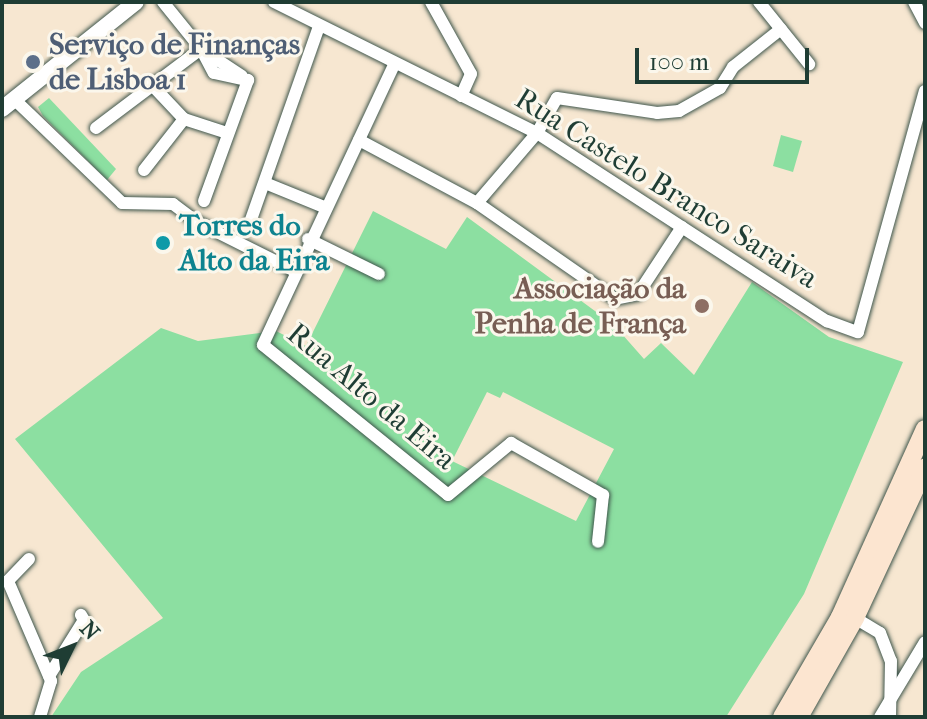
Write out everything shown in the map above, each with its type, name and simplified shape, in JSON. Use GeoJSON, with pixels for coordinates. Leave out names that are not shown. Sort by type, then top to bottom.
{"type":"FeatureCollection","features":[{"type":"Feature","properties":{"kind":"main road"},"geometry":{"type":"LineString","coordinates":[[782,717],[840,617],[925,429]]}},
{"type":"Feature","properties":{"kind":"main road"},"geometry":{"type":"LineString","coordinates":[[799,717],[855,618],[925,468]]}},
{"type":"Feature","properties":{"kind":"street"},"geometry":{"type":"LineString","coordinates":[[136,2],[8,104],[122,203],[173,204],[197,222],[293,270],[394,65]]}},
{"type":"Feature","properties":{"kind":"street"},"geometry":{"type":"LineString","coordinates":[[163,2],[201,49],[248,80],[204,201]]}},
{"type":"Feature","properties":{"kind":"street","name":"Rua Castelo Branco Saraiva"},"geometry":{"type":"LineString","coordinates":[[274,2],[394,65],[537,133],[827,321],[858,332],[925,91]]}},
{"type":"Feature","properties":{"kind":"street"},"geometry":{"type":"LineString","coordinates":[[431,2],[471,74],[461,96]]}},
{"type":"Feature","properties":{"kind":"street"},"geometry":{"type":"LineString","coordinates":[[759,2],[809,64]]}},
{"type":"Feature","properties":{"kind":"street"},"geometry":{"type":"LineString","coordinates":[[914,2],[925,23]]}},
{"type":"Feature","properties":{"kind":"street"},"geometry":{"type":"LineString","coordinates":[[248,228],[319,26]]}},
{"type":"Feature","properties":{"kind":"street"},"geometry":{"type":"LineString","coordinates":[[477,203],[537,133],[557,98],[657,113],[698,104],[781,29]]}},
{"type":"Feature","properties":{"kind":"street"},"geometry":{"type":"LineString","coordinates":[[96,128],[150,83],[201,49]]}},
{"type":"Feature","properties":{"kind":"street"},"geometry":{"type":"LineString","coordinates":[[150,83],[184,119],[227,133]]}},
{"type":"Feature","properties":{"kind":"street"},"geometry":{"type":"LineString","coordinates":[[144,170],[184,119]]}},
{"type":"Feature","properties":{"kind":"street"},"geometry":{"type":"LineString","coordinates":[[359,140],[477,203],[624,301],[638,294],[682,227]]}},
{"type":"Feature","properties":{"kind":"street"},"geometry":{"type":"LineString","coordinates":[[265,183],[324,207]]}},
{"type":"Feature","properties":{"kind":"street"},"geometry":{"type":"LineString","coordinates":[[308,239],[379,274]]}},
{"type":"Feature","properties":{"kind":"street","name":"Rua Alto da Eira"},"geometry":{"type":"LineString","coordinates":[[293,270],[264,338],[266,350],[448,495],[511,443],[603,495],[598,542]]}},
{"type":"Feature","properties":{"kind":"street"},"geometry":{"type":"LineString","coordinates":[[29,559],[8,581],[49,676],[50,694],[40,717]]}},
{"type":"Feature","properties":{"kind":"street"},"geometry":{"type":"LineString","coordinates":[[49,676],[84,620],[81,615]]}},
{"type":"Feature","properties":{"kind":"street"},"geometry":{"type":"LineString","coordinates":[[855,618],[880,633],[891,661],[890,717]]}},
{"type":"Feature","properties":{"kind":"street"},"geometry":{"type":"LineString","coordinates":[[880,717],[925,642]]}},
{"type":"Feature","properties":{"kind":"green space"},"geometry":{"type":"Polygon","coordinates":[[[49,98],[116,169],[107,180],[43,116],[38,107],[49,98]]]}},
{"type":"Feature","properties":{"kind":"green space"},"geometry":{"type":"Polygon","coordinates":[[[781,135],[802,141],[793,172],[773,166],[781,135]]]}},
{"type":"Feature","properties":{"kind":"green space"},"geometry":{"type":"Polygon","coordinates":[[[373,211],[446,249],[467,217],[614,325],[644,359],[661,343],[694,375],[752,282],[829,337],[903,362],[804,594],[726,717],[51,717],[81,672],[163,618],[15,439],[161,328],[198,341],[276,331],[306,346],[373,211]],[[487,392],[452,461],[576,521],[614,449],[503,392],[500,398],[487,392]]]}},
{"type":"Feature","properties":{"kind":"place","name":"Serviço de Finanças de Lisboa 1"},"geometry":{"type":"Point","coordinates":[33,62]}},
{"type":"Feature","properties":{"kind":"place","name":"Torres do Alto da Eira"},"geometry":{"type":"Point","coordinates":[163,243]}},
{"type":"Feature","properties":{"kind":"place","name":"Associação da Penha de França"},"geometry":{"type":"Point","coordinates":[702,306]}}]}
